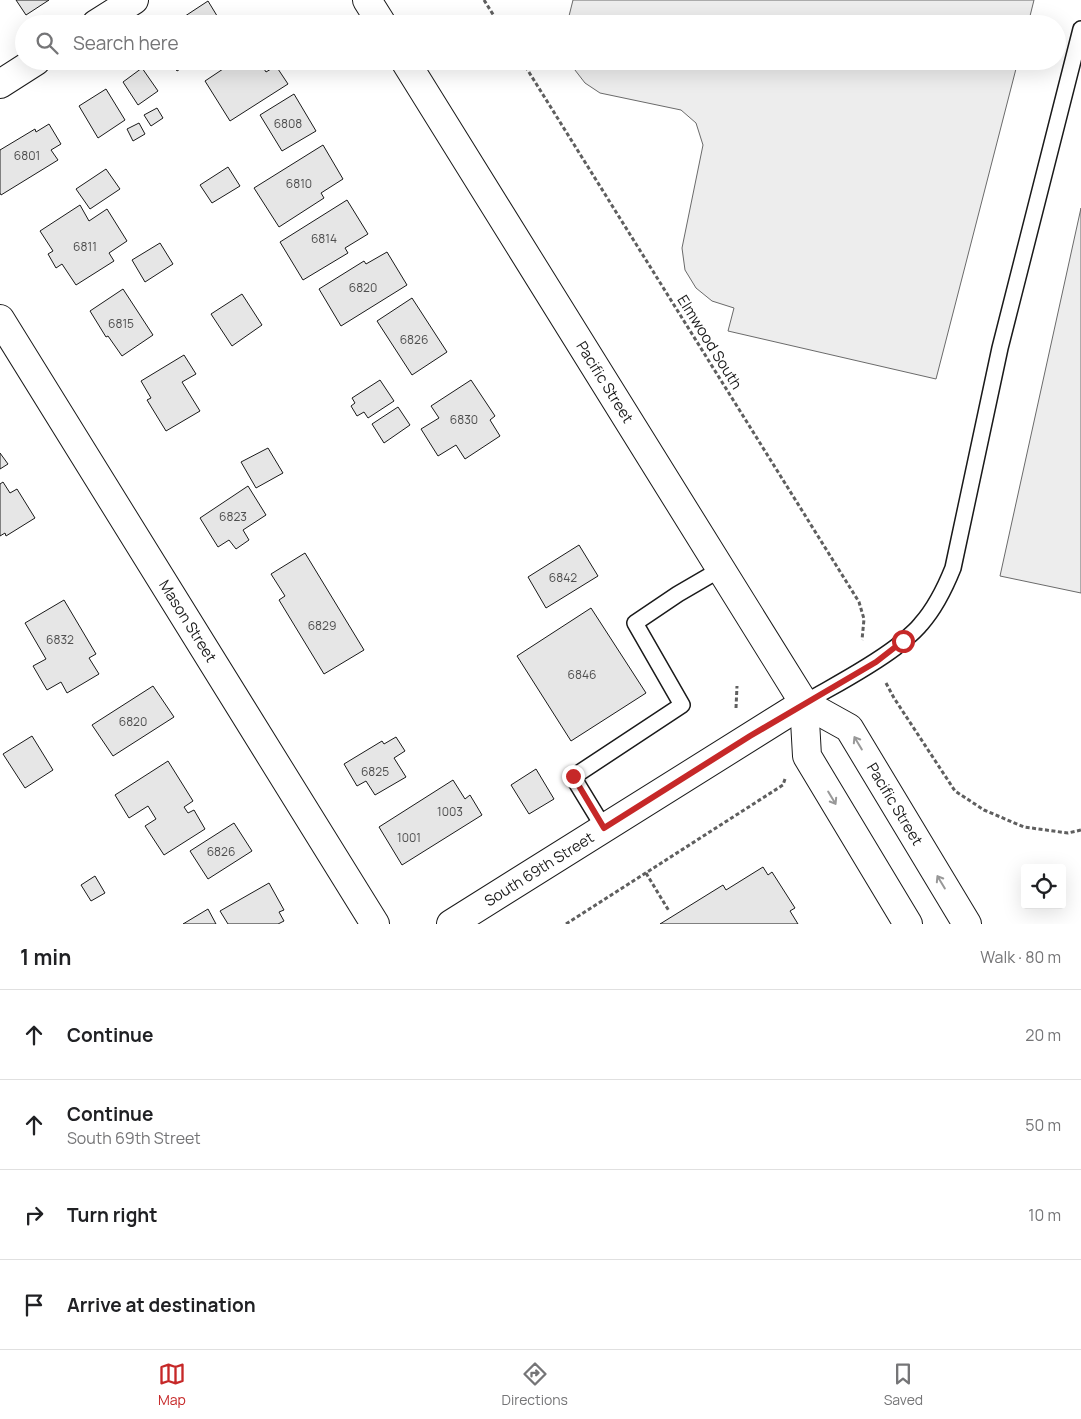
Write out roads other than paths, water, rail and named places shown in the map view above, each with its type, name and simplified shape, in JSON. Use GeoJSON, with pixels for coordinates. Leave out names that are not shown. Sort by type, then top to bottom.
{"type":"FeatureCollection","features":[{"type":"Feature","properties":{"kind":"main road"},"geometry":{"type":"LineString","coordinates":[[110,15],[134,0]]}},
{"type":"Feature","properties":{"kind":"main road"},"geometry":{"type":"LineString","coordinates":[[367,0],[376,15]]}},
{"type":"Feature","properties":{"kind":"main road"},"geometry":{"type":"LineString","coordinates":[[0,84],[22,70]]}},
{"type":"Feature","properties":{"kind":"main road","name":"Pacific Street"},"geometry":{"type":"LineString","coordinates":[[411,70],[804,703],[807,756],[908,924]]}},
{"type":"Feature","properties":{"kind":"main road","name":"Mason Street"},"geometry":{"type":"LineString","coordinates":[[0,319],[376,924]]}},
{"type":"Feature","properties":{"kind":"main road","name":"Pacific Street"},"geometry":{"type":"LineString","coordinates":[[804,703],[849,728],[966,924]]}},
{"type":"Feature","properties":{"kind":"main road","name":"South 69th Street"},"geometry":{"type":"LineString","coordinates":[[453,923],[804,703]]}},
{"type":"Feature","properties":{"kind":"lane"},"geometry":{"type":"LineString","coordinates":[[804,703],[876,662],[920,626],[935,606],[953,568],[1000,348],[1081,29]]}},
{"type":"Feature","properties":{"kind":"lane"},"geometry":{"type":"LineString","coordinates":[[604,828],[573,776],[682,705],[635,623],[678,594],[721,569]]}}]}
